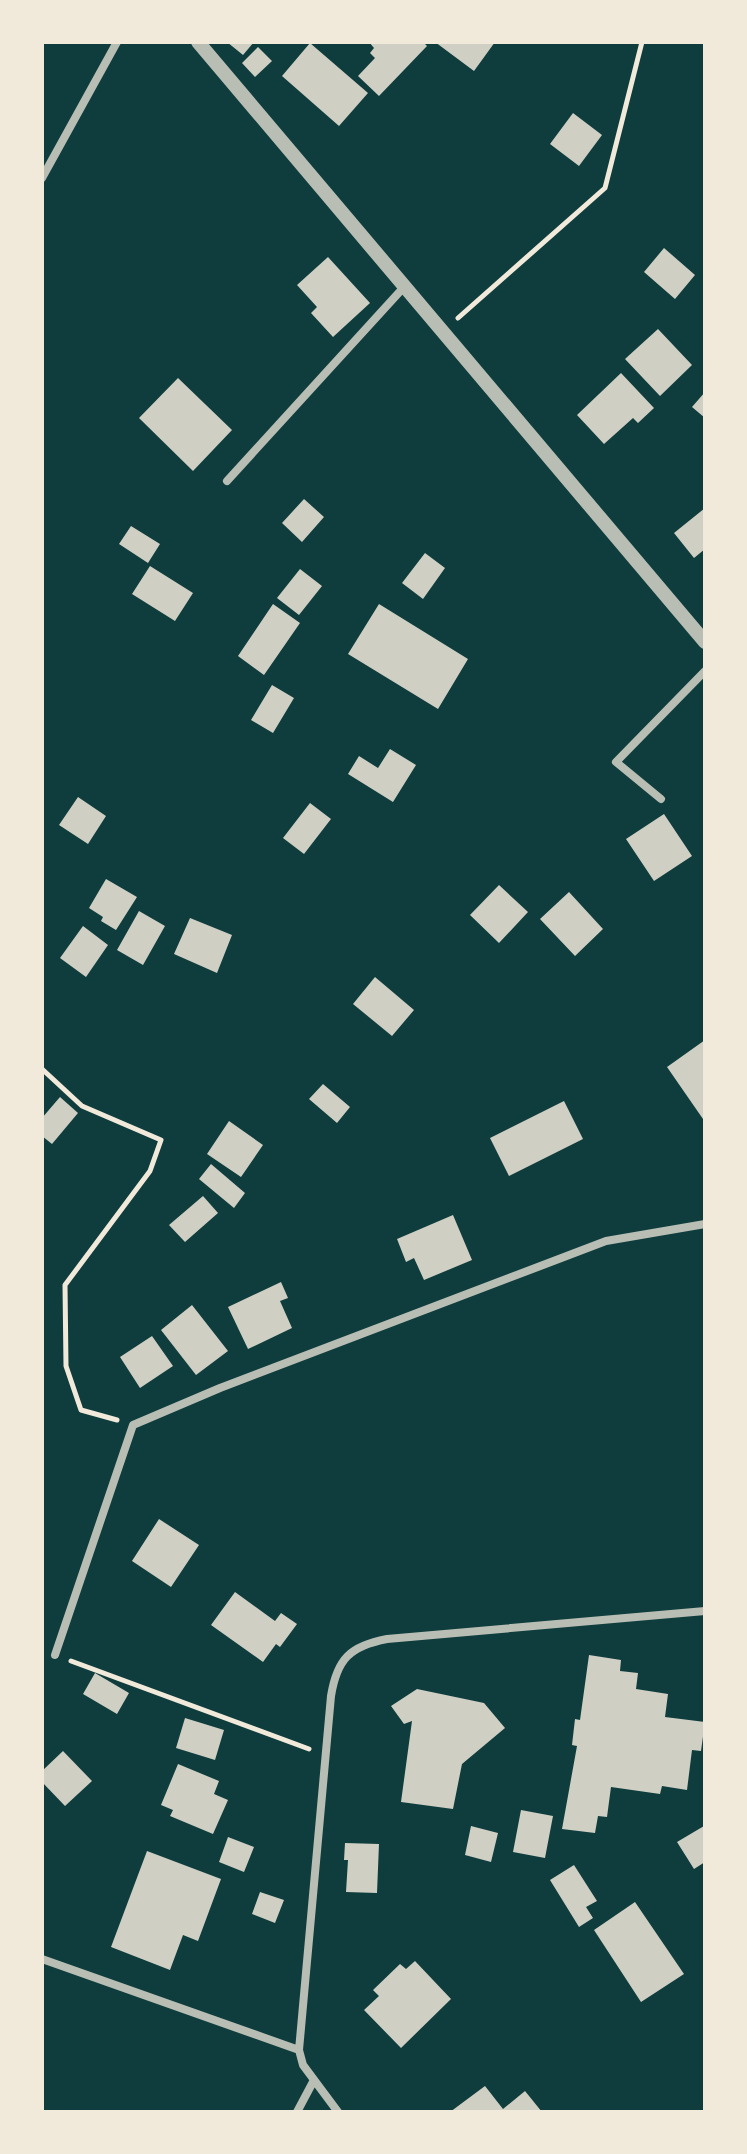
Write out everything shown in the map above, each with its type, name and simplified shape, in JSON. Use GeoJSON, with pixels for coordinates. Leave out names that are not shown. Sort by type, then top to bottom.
{"type":"FeatureCollection","features":[{"type":"Feature","properties":{"kind":"street"},"geometry":{"type":"LineString","coordinates":[[42,178],[117,42]]}},
{"type":"Feature","properties":{"kind":"street"},"geometry":{"type":"LineString","coordinates":[[198,42],[705,642]]}},
{"type":"Feature","properties":{"kind":"street"},"geometry":{"type":"LineString","coordinates":[[227,481],[404,287]]}},
{"type":"Feature","properties":{"kind":"street"},"geometry":{"type":"LineString","coordinates":[[661,799],[616,762],[705,671]]}},
{"type":"Feature","properties":{"kind":"street"},"geometry":{"type":"LineString","coordinates":[[55,1655],[133,1425],[235,1382],[606,1241],[705,1224]]}},
{"type":"Feature","properties":{"kind":"street"},"geometry":{"type":"LineString","coordinates":[[338,2112],[303,2065],[299,2050],[334,1675],[346,1656],[365,1643],[387,1639],[705,1611]]}},
{"type":"Feature","properties":{"kind":"street"},"geometry":{"type":"LineString","coordinates":[[42,1959],[299,2050]]}},
{"type":"Feature","properties":{"kind":"street"},"geometry":{"type":"LineString","coordinates":[[297,2112],[314,2080]]}},
{"type":"Feature","properties":{"kind":"path"},"geometry":{"type":"LineString","coordinates":[[442,332],[605,188],[642,42]]}},
{"type":"Feature","properties":{"kind":"path"},"geometry":{"type":"LineString","coordinates":[[42,1069],[82,1106],[161,1140],[150,1171],[65,1285],[66,1366],[81,1410],[133,1425]]}},
{"type":"Feature","properties":{"kind":"path"},"geometry":{"type":"LineString","coordinates":[[55,1655],[326,1756]]}},
{"type":"Feature","properties":{"kind":"building"},"geometry":{"type":"Polygon","coordinates":[[[227,42],[254,42],[243,55],[227,42]]]}},
{"type":"Feature","properties":{"kind":"building"},"geometry":{"type":"Polygon","coordinates":[[[369,42],[423,42],[427,46],[379,96],[358,76],[375,58],[370,53],[374,48],[369,42]]]}},
{"type":"Feature","properties":{"kind":"building"},"geometry":{"type":"Polygon","coordinates":[[[435,42],[495,42],[474,71],[435,42]]]}},
{"type":"Feature","properties":{"kind":"building"},"geometry":{"type":"Polygon","coordinates":[[[310,43],[368,93],[339,126],[282,76],[310,43]]]}},
{"type":"Feature","properties":{"kind":"building"},"geometry":{"type":"Polygon","coordinates":[[[258,47],[272,61],[255,77],[242,63],[258,47]]]}},
{"type":"Feature","properties":{"kind":"building"},"geometry":{"type":"Polygon","coordinates":[[[573,113],[602,135],[579,166],[550,144],[573,113]]]}},
{"type":"Feature","properties":{"kind":"building"},"geometry":{"type":"Polygon","coordinates":[[[664,248],[695,275],[675,299],[644,272],[664,248]]]}},
{"type":"Feature","properties":{"kind":"building"},"geometry":{"type":"Polygon","coordinates":[[[328,257],[370,303],[333,337],[311,313],[317,307],[297,285],[328,257]]]}},
{"type":"Feature","properties":{"kind":"building"},"geometry":{"type":"Polygon","coordinates":[[[658,329],[692,365],[660,396],[625,359],[658,329]]]}},
{"type":"Feature","properties":{"kind":"building"},"geometry":{"type":"Polygon","coordinates":[[[621,373],[654,408],[638,423],[633,418],[604,444],[577,415],[621,373]]]}},
{"type":"Feature","properties":{"kind":"building"},"geometry":{"type":"Polygon","coordinates":[[[178,378],[232,430],[193,471],[139,418],[178,378]]]}},
{"type":"Feature","properties":{"kind":"building"},"geometry":{"type":"Polygon","coordinates":[[[705,392],[705,418],[692,407],[705,392]]]}},
{"type":"Feature","properties":{"kind":"building"},"geometry":{"type":"Polygon","coordinates":[[[304,499],[324,517],[302,542],[282,523],[304,499]]]}},
{"type":"Feature","properties":{"kind":"building"},"geometry":{"type":"Polygon","coordinates":[[[705,508],[705,549],[694,558],[674,533],[705,508]]]}},
{"type":"Feature","properties":{"kind":"building"},"geometry":{"type":"Polygon","coordinates":[[[131,526],[160,544],[148,563],[119,544],[131,526]]]}},
{"type":"Feature","properties":{"kind":"building"},"geometry":{"type":"Polygon","coordinates":[[[425,553],[445,568],[423,599],[402,583],[425,553]]]}},
{"type":"Feature","properties":{"kind":"building"},"geometry":{"type":"Polygon","coordinates":[[[150,566],[193,593],[175,621],[132,594],[150,566]]]}},
{"type":"Feature","properties":{"kind":"building"},"geometry":{"type":"Polygon","coordinates":[[[300,569],[322,586],[299,615],[277,598],[300,569]]]}},
{"type":"Feature","properties":{"kind":"building"},"geometry":{"type":"Polygon","coordinates":[[[273,604],[300,623],[264,675],[238,656],[273,604]]]}},
{"type":"Feature","properties":{"kind":"building"},"geometry":{"type":"Polygon","coordinates":[[[379,604],[468,659],[438,709],[348,654],[379,604]]]}},
{"type":"Feature","properties":{"kind":"building"},"geometry":{"type":"Polygon","coordinates":[[[272,685],[294,698],[273,733],[251,720],[272,685]]]}},
{"type":"Feature","properties":{"kind":"building"},"geometry":{"type":"Polygon","coordinates":[[[390,749],[416,765],[393,802],[348,774],[359,756],[378,768],[390,749]]]}},
{"type":"Feature","properties":{"kind":"building"},"geometry":{"type":"Polygon","coordinates":[[[78,797],[106,816],[88,844],[59,825],[78,797]]]}},
{"type":"Feature","properties":{"kind":"building"},"geometry":{"type":"Polygon","coordinates":[[[310,803],[331,819],[304,854],[283,838],[310,803]]]}},
{"type":"Feature","properties":{"kind":"building"},"geometry":{"type":"Polygon","coordinates":[[[664,814],[692,856],[654,881],[626,839],[664,814]]]}},
{"type":"Feature","properties":{"kind":"building"},"geometry":{"type":"Polygon","coordinates":[[[106,879],[137,897],[116,930],[101,921],[103,917],[89,908],[106,879]]]}},
{"type":"Feature","properties":{"kind":"building"},"geometry":{"type":"Polygon","coordinates":[[[499,885],[528,912],[499,943],[470,915],[499,885]]]}},
{"type":"Feature","properties":{"kind":"building"},"geometry":{"type":"Polygon","coordinates":[[[569,892],[603,929],[575,956],[540,919],[569,892]]]}},
{"type":"Feature","properties":{"kind":"building"},"geometry":{"type":"Polygon","coordinates":[[[139,911],[165,926],[143,965],[117,950],[139,911]]]}},
{"type":"Feature","properties":{"kind":"building"},"geometry":{"type":"Polygon","coordinates":[[[190,918],[232,935],[217,973],[174,954],[190,918]]]}},
{"type":"Feature","properties":{"kind":"building"},"geometry":{"type":"Polygon","coordinates":[[[83,926],[108,945],[86,977],[60,958],[83,926]]]}},
{"type":"Feature","properties":{"kind":"building"},"geometry":{"type":"Polygon","coordinates":[[[375,977],[414,1010],[392,1036],[353,1004],[375,977]]]}},
{"type":"Feature","properties":{"kind":"building"},"geometry":{"type":"Polygon","coordinates":[[[705,1040],[705,1117],[703,1119],[667,1067],[705,1040]]]}},
{"type":"Feature","properties":{"kind":"building"},"geometry":{"type":"Polygon","coordinates":[[[323,1084],[350,1107],[337,1123],[309,1099],[323,1084]]]}},
{"type":"Feature","properties":{"kind":"building"},"geometry":{"type":"Polygon","coordinates":[[[60,1097],[78,1113],[52,1144],[42,1136],[42,1118],[60,1097]]]}},
{"type":"Feature","properties":{"kind":"building"},"geometry":{"type":"Polygon","coordinates":[[[564,1101],[583,1139],[509,1176],[490,1138],[564,1101]]]}},
{"type":"Feature","properties":{"kind":"building"},"geometry":{"type":"Polygon","coordinates":[[[229,1121],[263,1145],[241,1177],[207,1154],[229,1121]]]}},
{"type":"Feature","properties":{"kind":"building"},"geometry":{"type":"Polygon","coordinates":[[[211,1164],[245,1193],[234,1208],[199,1179],[211,1164]]]}},
{"type":"Feature","properties":{"kind":"building"},"geometry":{"type":"Polygon","coordinates":[[[203,1196],[218,1213],[185,1242],[169,1225],[203,1196]]]}},
{"type":"Feature","properties":{"kind":"building"},"geometry":{"type":"Polygon","coordinates":[[[453,1215],[472,1260],[424,1280],[414,1258],[406,1262],[397,1239],[453,1215]]]}},
{"type":"Feature","properties":{"kind":"building"},"geometry":{"type":"Polygon","coordinates":[[[281,1282],[288,1298],[280,1301],[292,1328],[248,1349],[228,1307],[281,1282]]]}},
{"type":"Feature","properties":{"kind":"building"},"geometry":{"type":"Polygon","coordinates":[[[192,1305],[228,1351],[196,1375],[161,1330],[192,1305]]]}},
{"type":"Feature","properties":{"kind":"building"},"geometry":{"type":"Polygon","coordinates":[[[152,1336],[173,1366],[140,1388],[120,1357],[152,1336]]]}},
{"type":"Feature","properties":{"kind":"building"},"geometry":{"type":"Polygon","coordinates":[[[159,1519],[199,1545],[171,1587],[132,1561],[159,1519]]]}},
{"type":"Feature","properties":{"kind":"building"},"geometry":{"type":"Polygon","coordinates":[[[235,1592],[275,1621],[281,1613],[297,1624],[280,1647],[276,1644],[263,1662],[211,1625],[235,1592]]]}},
{"type":"Feature","properties":{"kind":"building"},"geometry":{"type":"Polygon","coordinates":[[[589,1655],[621,1660],[620,1671],[638,1673],[636,1689],[668,1694],[665,1717],[705,1722],[701,1751],[692,1750],[687,1790],[662,1786],[660,1794],[611,1787],[607,1817],[598,1816],[595,1833],[562,1829],[577,1746],[572,1745],[575,1719],[580,1720],[589,1655]]]}},
{"type":"Feature","properties":{"kind":"building"},"geometry":{"type":"Polygon","coordinates":[[[95,1673],[129,1693],[117,1714],[83,1694],[95,1673]]]}},
{"type":"Feature","properties":{"kind":"building"},"geometry":{"type":"Polygon","coordinates":[[[417,1689],[484,1703],[505,1728],[462,1764],[453,1809],[401,1802],[412,1721],[404,1724],[391,1706],[417,1689]]]}},
{"type":"Feature","properties":{"kind":"building"},"geometry":{"type":"Polygon","coordinates":[[[185,1718],[224,1730],[215,1760],[176,1748],[185,1718]]]}},
{"type":"Feature","properties":{"kind":"building"},"geometry":{"type":"Polygon","coordinates":[[[63,1751],[92,1781],[65,1806],[42,1782],[42,1771],[63,1751]]]}},
{"type":"Feature","properties":{"kind":"building"},"geometry":{"type":"Polygon","coordinates":[[[178,1764],[219,1781],[214,1794],[228,1800],[213,1834],[170,1816],[173,1810],[161,1805],[178,1764]]]}},
{"type":"Feature","properties":{"kind":"building"},"geometry":{"type":"Polygon","coordinates":[[[521,1810],[553,1816],[545,1858],[513,1852],[521,1810]]]}},
{"type":"Feature","properties":{"kind":"building"},"geometry":{"type":"Polygon","coordinates":[[[471,1826],[498,1833],[491,1862],[465,1855],[471,1826]]]}},
{"type":"Feature","properties":{"kind":"building"},"geometry":{"type":"Polygon","coordinates":[[[704,1826],[705,1862],[694,1869],[677,1842],[704,1826]]]}},
{"type":"Feature","properties":{"kind":"building"},"geometry":{"type":"Polygon","coordinates":[[[228,1837],[254,1847],[244,1872],[219,1862],[228,1837]]]}},
{"type":"Feature","properties":{"kind":"building"},"geometry":{"type":"Polygon","coordinates":[[[345,1843],[379,1844],[377,1893],[346,1892],[348,1860],[344,1860],[345,1843]]]}},
{"type":"Feature","properties":{"kind":"building"},"geometry":{"type":"Polygon","coordinates":[[[147,1851],[221,1879],[198,1941],[183,1935],[170,1970],[111,1947],[147,1851]]]}},
{"type":"Feature","properties":{"kind":"building"},"geometry":{"type":"Polygon","coordinates":[[[574,1865],[597,1901],[586,1907],[593,1918],[579,1927],[550,1880],[574,1865]]]}},
{"type":"Feature","properties":{"kind":"building"},"geometry":{"type":"Polygon","coordinates":[[[260,1892],[284,1900],[275,1923],[252,1914],[260,1892]]]}},
{"type":"Feature","properties":{"kind":"building"},"geometry":{"type":"Polygon","coordinates":[[[635,1902],[684,1974],[641,2002],[594,1930],[635,1902]]]}},
{"type":"Feature","properties":{"kind":"building"},"geometry":{"type":"Polygon","coordinates":[[[415,1961],[451,1999],[401,2048],[364,2010],[379,1996],[373,1990],[400,1964],[406,1969],[415,1961]]]}},
{"type":"Feature","properties":{"kind":"building"},"geometry":{"type":"Polygon","coordinates":[[[485,2086],[503,2109],[525,2091],[542,2112],[450,2112],[485,2086]]]}}]}
